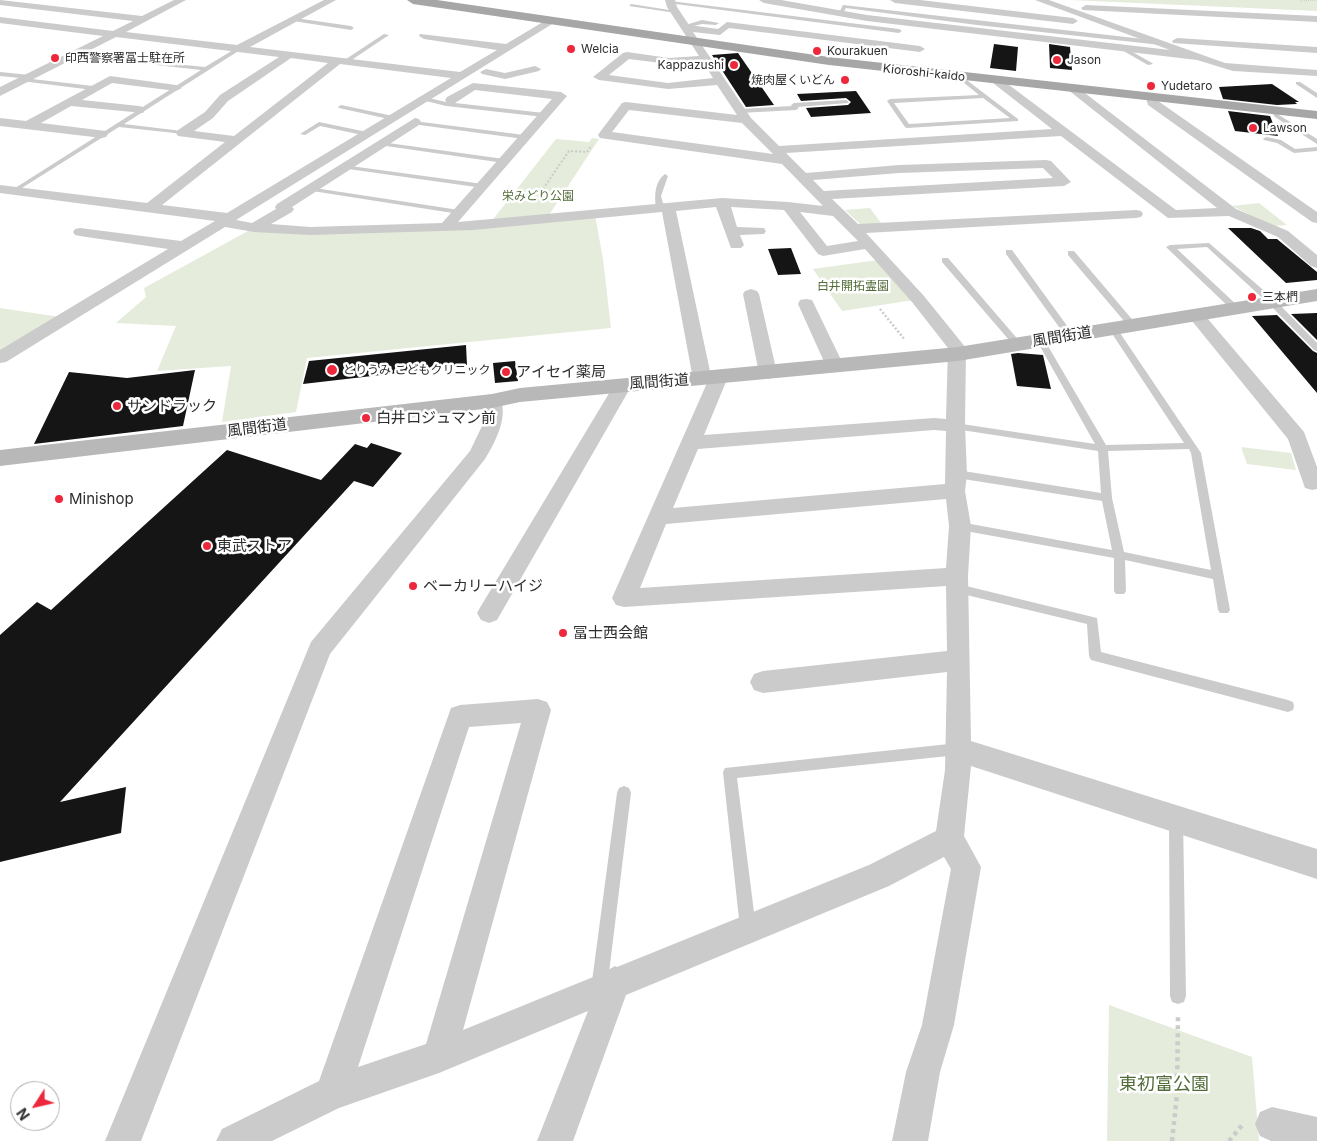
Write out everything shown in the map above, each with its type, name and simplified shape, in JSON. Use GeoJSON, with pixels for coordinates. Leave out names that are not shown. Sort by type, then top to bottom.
{"type":"FeatureCollection","features":[{"type":"Feature","properties":{"kind":"main road","name":"Kioroshi-kaido"},"geometry":{"type":"LineString","coordinates":[[413,0],[837,62],[1317,115]]}},
{"type":"Feature","properties":{"kind":"street"},"geometry":{"type":"LineString","coordinates":[[0,92],[181,0]]}},
{"type":"Feature","properties":{"kind":"street"},"geometry":{"type":"LineString","coordinates":[[238,49],[331,0]]}},
{"type":"Feature","properties":{"kind":"street"},"geometry":{"type":"LineString","coordinates":[[764,0],[840,14],[976,27],[1199,57]]}},
{"type":"Feature","properties":{"kind":"street"},"geometry":{"type":"LineString","coordinates":[[895,0],[1116,26]]}},
{"type":"Feature","properties":{"kind":"street"},"geometry":{"type":"LineString","coordinates":[[1040,0],[1233,68],[1317,73]]}},
{"type":"Feature","properties":{"kind":"street"},"geometry":{"type":"LineString","coordinates":[[670,1],[743,116],[835,212],[869,244],[918,299],[957,348],[955,426],[956,483],[960,526],[958,582],[958,770],[949,839],[966,867],[938,1026],[923,1072],[910,1141]]}},
{"type":"Feature","properties":{"kind":"street"},"geometry":{"type":"LineString","coordinates":[[0,2],[145,19]]}},
{"type":"Feature","properties":{"kind":"street"},"geometry":{"type":"LineString","coordinates":[[1065,8],[1317,19]]}},
{"type":"Feature","properties":{"kind":"street"},"geometry":{"type":"LineString","coordinates":[[0,20],[341,62],[505,76],[534,69]]}},
{"type":"Feature","properties":{"kind":"street"},"geometry":{"type":"LineString","coordinates":[[0,358],[552,21]]}},
{"type":"Feature","properties":{"kind":"street"},"geometry":{"type":"LineString","coordinates":[[1104,22],[1143,24]]}},
{"type":"Feature","properties":{"kind":"street"},"geometry":{"type":"LineString","coordinates":[[686,27],[720,32],[727,25],[920,49]]}},
{"type":"Feature","properties":{"kind":"street"},"geometry":{"type":"LineString","coordinates":[[424,36],[508,48]]}},
{"type":"Feature","properties":{"kind":"street"},"geometry":{"type":"LineString","coordinates":[[1159,41],[1317,50]]}},
{"type":"Feature","properties":{"kind":"street"},"geometry":{"type":"LineString","coordinates":[[182,133],[209,115],[224,98],[289,55]]}},
{"type":"Feature","properties":{"kind":"street"},"geometry":{"type":"LineString","coordinates":[[706,59],[669,61],[627,55],[599,77],[668,86],[720,81]]}},
{"type":"Feature","properties":{"kind":"street"},"geometry":{"type":"LineString","coordinates":[[151,207],[341,62]]}},
{"type":"Feature","properties":{"kind":"street"},"geometry":{"type":"LineString","coordinates":[[28,125],[110,79],[176,88]]}},
{"type":"Feature","properties":{"kind":"street"},"geometry":{"type":"LineString","coordinates":[[997,81],[1173,215],[1232,212]]}},
{"type":"Feature","properties":{"kind":"street"},"geometry":{"type":"LineString","coordinates":[[254,228],[287,209],[282,207],[308,189],[473,86],[561,96],[448,225]]}},
{"type":"Feature","properties":{"kind":"street"},"geometry":{"type":"LineString","coordinates":[[1073,89],[1232,212],[1283,234],[1317,263]]}},
{"type":"Feature","properties":{"kind":"street"},"geometry":{"type":"LineString","coordinates":[[1152,98],[1152,102],[1317,219]]}},
{"type":"Feature","properties":{"kind":"street"},"geometry":{"type":"LineString","coordinates":[[69,102],[139,110]]}},
{"type":"Feature","properties":{"kind":"street"},"geometry":{"type":"LineString","coordinates":[[743,116],[626,106],[604,135],[785,160]]}},
{"type":"Feature","properties":{"kind":"street"},"geometry":{"type":"LineString","coordinates":[[0,122],[102,134]]}},
{"type":"Feature","properties":{"kind":"street"},"geometry":{"type":"LineString","coordinates":[[776,150],[1066,132]]}},
{"type":"Feature","properties":{"kind":"street"},"geometry":{"type":"LineString","coordinates":[[182,133],[237,140]]}},
{"type":"Feature","properties":{"kind":"street"},"geometry":{"type":"LineString","coordinates":[[802,177],[899,169],[1046,164],[1064,182],[819,195]]}},
{"type":"Feature","properties":{"kind":"street"},"geometry":{"type":"LineString","coordinates":[[0,189],[151,207],[226,220],[254,228],[310,231],[448,225],[473,226],[664,206],[722,202],[788,206],[835,212]]}},
{"type":"Feature","properties":{"kind":"street"},"geometry":{"type":"LineString","coordinates":[[722,202],[734,238],[759,231]]}},
{"type":"Feature","properties":{"kind":"street"},"geometry":{"type":"LineString","coordinates":[[664,206],[711,378],[692,443],[624,598],[958,582]]}},
{"type":"Feature","properties":{"kind":"street"},"geometry":{"type":"LineString","coordinates":[[788,206],[823,251],[869,244]]}},
{"type":"Feature","properties":{"kind":"street"},"geometry":{"type":"LineString","coordinates":[[854,229],[1136,214]]}},
{"type":"Feature","properties":{"kind":"street"},"geometry":{"type":"LineString","coordinates":[[80,232],[183,246]]}},
{"type":"Feature","properties":{"kind":"street"},"geometry":{"type":"LineString","coordinates":[[751,294],[768,373]]}},
{"type":"Feature","properties":{"kind":"street","name":"風間街道"},"geometry":{"type":"LineString","coordinates":[[0,458],[492,401],[520,395],[958,354],[1236,310],[1317,295]]}},
{"type":"Feature","properties":{"kind":"street"},"geometry":{"type":"LineString","coordinates":[[806,304],[835,366]]}},
{"type":"Feature","properties":{"kind":"street"},"geometry":{"type":"LineString","coordinates":[[1196,316],[1297,437],[1315,489]]}},
{"type":"Feature","properties":{"kind":"street"},"geometry":{"type":"LineString","coordinates":[[490,613],[623,385]]}},
{"type":"Feature","properties":{"kind":"street"},"geometry":{"type":"LineString","coordinates":[[123,1141],[320,649],[478,454],[492,426],[492,401]]}},
{"type":"Feature","properties":{"kind":"street"},"geometry":{"type":"LineString","coordinates":[[692,443],[934,424],[955,426]]}},
{"type":"Feature","properties":{"kind":"street"},"geometry":{"type":"LineString","coordinates":[[660,517],[956,483]]}},
{"type":"Feature","properties":{"kind":"street"},"geometry":{"type":"LineString","coordinates":[[763,682],[959,660]]}},
{"type":"Feature","properties":{"kind":"street"},"geometry":{"type":"LineString","coordinates":[[332,1093],[460,716],[538,710],[439,1056]]}},
{"type":"Feature","properties":{"kind":"street"},"geometry":{"type":"LineString","coordinates":[[958,749],[1316,866]]}},
{"type":"Feature","properties":{"kind":"street"},"geometry":{"type":"LineString","coordinates":[[234,1141],[332,1093],[439,1056],[607,985],[879,876],[949,839]]}},
{"type":"Feature","properties":{"kind":"street"},"geometry":{"type":"LineString","coordinates":[[555,1141],[607,985]]}},
{"type":"Feature","properties":{"kind":"street"},"geometry":{"type":"LineString","coordinates":[[1272,1124],[1317,1136]]}},
{"type":"Feature","properties":{"kind":"lane"},"geometry":{"type":"LineString","coordinates":[[670,1],[899,31]]}},
{"type":"Feature","properties":{"kind":"lane"},"geometry":{"type":"LineString","coordinates":[[631,5],[676,12]]}},
{"type":"Feature","properties":{"kind":"lane"},"geometry":{"type":"LineString","coordinates":[[644,13],[650,8]]}},
{"type":"Feature","properties":{"kind":"lane"},"geometry":{"type":"LineString","coordinates":[[295,20],[351,28]]}},
{"type":"Feature","properties":{"kind":"lane"},"geometry":{"type":"LineString","coordinates":[[686,27],[702,22],[716,23]]}},
{"type":"Feature","properties":{"kind":"lane"},"geometry":{"type":"LineString","coordinates":[[976,27],[1159,41]]}},
{"type":"Feature","properties":{"kind":"lane"},"geometry":{"type":"LineString","coordinates":[[341,62],[386,35]]}},
{"type":"Feature","properties":{"kind":"lane"},"geometry":{"type":"LineString","coordinates":[[1122,48],[1150,64]]}},
{"type":"Feature","properties":{"kind":"lane"},"geometry":{"type":"LineString","coordinates":[[15,190],[238,49]]}},
{"type":"Feature","properties":{"kind":"lane"},"geometry":{"type":"LineString","coordinates":[[156,63],[206,69]]}},
{"type":"Feature","properties":{"kind":"lane"},"geometry":{"type":"LineString","coordinates":[[0,74],[93,88]]}},
{"type":"Feature","properties":{"kind":"lane"},"geometry":{"type":"LineString","coordinates":[[960,77],[985,96],[1016,120],[907,126],[890,101],[985,96]]}},
{"type":"Feature","properties":{"kind":"lane"},"geometry":{"type":"LineString","coordinates":[[1298,83],[1317,96]]}},
{"type":"Feature","properties":{"kind":"lane"},"geometry":{"type":"LineString","coordinates":[[424,99],[446,104],[544,115]]}},
{"type":"Feature","properties":{"kind":"lane"},"geometry":{"type":"LineString","coordinates":[[743,116],[796,108],[794,105],[846,102]]}},
{"type":"Feature","properties":{"kind":"lane"},"geometry":{"type":"LineString","coordinates":[[341,107],[393,118]]}},
{"type":"Feature","properties":{"kind":"lane"},"geometry":{"type":"LineString","coordinates":[[1274,111],[1277,116],[1317,142]]}},
{"type":"Feature","properties":{"kind":"lane"},"geometry":{"type":"LineString","coordinates":[[414,123],[524,138]]}},
{"type":"Feature","properties":{"kind":"lane"},"geometry":{"type":"LineString","coordinates":[[303,134],[319,124],[367,134]]}},
{"type":"Feature","properties":{"kind":"lane"},"geometry":{"type":"LineString","coordinates":[[119,125],[182,133]]}},
{"type":"Feature","properties":{"kind":"lane"},"geometry":{"type":"LineString","coordinates":[[1266,139],[1279,141],[1294,151],[1317,149]]}},
{"type":"Feature","properties":{"kind":"lane"},"geometry":{"type":"LineString","coordinates":[[381,144],[504,161]]}},
{"type":"Feature","properties":{"kind":"lane"},"geometry":{"type":"LineString","coordinates":[[343,167],[483,186]]}},
{"type":"Feature","properties":{"kind":"lane"},"geometry":{"type":"LineString","coordinates":[[664,206],[657,196],[665,176]]}},
{"type":"Feature","properties":{"kind":"lane"},"geometry":{"type":"LineString","coordinates":[[308,189],[458,212]]}},
{"type":"Feature","properties":{"kind":"lane"},"geometry":{"type":"LineString","coordinates":[[1236,310],[1170,248],[1209,245],[1273,303],[1317,348]]}},
{"type":"Feature","properties":{"kind":"lane"},"geometry":{"type":"LineString","coordinates":[[1009,252],[1070,336]]}},
{"type":"Feature","properties":{"kind":"lane"},"geometry":{"type":"LineString","coordinates":[[1071,254],[1123,328],[1196,453],[1224,610]]}},
{"type":"Feature","properties":{"kind":"lane"},"geometry":{"type":"LineString","coordinates":[[945,260],[1018,344]]}},
{"type":"Feature","properties":{"kind":"lane"},"geometry":{"type":"LineString","coordinates":[[1041,341],[1103,448],[1107,498],[1119,555],[1120,591]]}},
{"type":"Feature","properties":{"kind":"lane"},"geometry":{"type":"LineString","coordinates":[[955,426],[1103,448],[1191,446]]}},
{"type":"Feature","properties":{"kind":"lane"},"geometry":{"type":"LineString","coordinates":[[956,483],[1107,498]]}},
{"type":"Feature","properties":{"kind":"lane"},"geometry":{"type":"LineString","coordinates":[[960,526],[1119,555],[1218,576]]}},
{"type":"Feature","properties":{"kind":"lane"},"geometry":{"type":"LineString","coordinates":[[958,582],[1093,620],[1095,656],[1288,706]]}},
{"type":"Feature","properties":{"kind":"lane"},"geometry":{"type":"LineString","coordinates":[[748,928],[730,772],[958,749]]}},
{"type":"Feature","properties":{"kind":"lane"},"geometry":{"type":"LineString","coordinates":[[607,985],[624,793]]}},
{"type":"Feature","properties":{"kind":"lane"},"geometry":{"type":"LineString","coordinates":[[1176,819],[1178,996]]}},
{"type":"Feature","properties":{"kind":"path"},"geometry":{"type":"LineString","coordinates":[[521,221],[570,151],[587,152],[597,137],[604,135]]}},
{"type":"Feature","properties":{"kind":"path"},"geometry":{"type":"LineString","coordinates":[[880,309],[919,358]]}},
{"type":"Feature","properties":{"kind":"path"},"geometry":{"type":"LineString","coordinates":[[1172,1141],[1177,1095],[1178,996]]}},
{"type":"Feature","properties":{"kind":"green space"},"geometry":{"type":"Polygon","coordinates":[[[1070,0],[1317,0],[1317,11],[1070,0]]]}},
{"type":"Feature","properties":{"kind":"green space","name":"栄みどり公園"},"geometry":{"type":"Polygon","coordinates":[[[592,138],[599,139],[549,215],[491,222],[556,139],[589,142],[592,138]]]}},
{"type":"Feature","properties":{"kind":"green space"},"geometry":{"type":"Polygon","coordinates":[[[1259,203],[1287,225],[1273,226],[1232,206],[1259,203]]]}},
{"type":"Feature","properties":{"kind":"green space"},"geometry":{"type":"Polygon","coordinates":[[[870,208],[881,223],[861,225],[845,210],[870,208]]]}},
{"type":"Feature","properties":{"kind":"green space"},"geometry":{"type":"Polygon","coordinates":[[[595,215],[603,259],[611,328],[307,358],[296,412],[222,422],[231,366],[157,371],[176,326],[116,323],[146,297],[144,288],[248,231],[309,234],[595,215]]]}},
{"type":"Feature","properties":{"kind":"green space","name":"白井開拓霊園"},"geometry":{"type":"Polygon","coordinates":[[[878,260],[914,300],[842,311],[813,269],[878,260]]]}},
{"type":"Feature","properties":{"kind":"green space"},"geometry":{"type":"Polygon","coordinates":[[[0,308],[60,317],[0,354],[0,308]]]}},
{"type":"Feature","properties":{"kind":"green space"},"geometry":{"type":"Polygon","coordinates":[[[1241,447],[1291,453],[1296,470],[1247,464],[1241,447]]]}},
{"type":"Feature","properties":{"kind":"green space","name":"東初富公園"},"geometry":{"type":"Polygon","coordinates":[[[1109,1005],[1252,1057],[1259,1141],[1107,1141],[1109,1005]]]}},
{"type":"Feature","properties":{"kind":"building"},"geometry":{"type":"Polygon","coordinates":[[[994,44],[1018,47],[1016,71],[990,68],[994,44]]]}},
{"type":"Feature","properties":{"kind":"building"},"geometry":{"type":"Polygon","coordinates":[[[1049,44],[1070,47],[1072,70],[1050,68],[1049,44]]]}},
{"type":"Feature","properties":{"kind":"building"},"geometry":{"type":"Polygon","coordinates":[[[738,53],[774,105],[746,107],[712,55],[738,53]]]}},
{"type":"Feature","properties":{"kind":"building"},"geometry":{"type":"Polygon","coordinates":[[[1272,84],[1299,102],[1295,102],[1297,104],[1277,105],[1223,99],[1219,87],[1272,84]]]}},
{"type":"Feature","properties":{"kind":"building"},"geometry":{"type":"Polygon","coordinates":[[[856,91],[871,113],[811,117],[806,108],[848,105],[851,102],[846,98],[801,101],[797,94],[856,91]]]}},
{"type":"Feature","properties":{"kind":"building"},"geometry":{"type":"Polygon","coordinates":[[[1228,111],[1270,116],[1278,136],[1235,131],[1228,111]]]}},
{"type":"Feature","properties":{"kind":"building"},"geometry":{"type":"Polygon","coordinates":[[[1228,228],[1251,228],[1260,231],[1268,239],[1277,239],[1317,272],[1317,280],[1286,283],[1228,228]]]}},
{"type":"Feature","properties":{"kind":"building"},"geometry":{"type":"Polygon","coordinates":[[[791,248],[801,274],[778,275],[768,249],[791,248]]]}},
{"type":"Feature","properties":{"kind":"building"},"geometry":{"type":"Polygon","coordinates":[[[1317,313],[1317,340],[1291,314],[1317,313]]]}},
{"type":"Feature","properties":{"kind":"building"},"geometry":{"type":"Polygon","coordinates":[[[1277,315],[1317,353],[1317,393],[1252,316],[1277,315]]]}},
{"type":"Feature","properties":{"kind":"building"},"geometry":{"type":"Polygon","coordinates":[[[466,345],[467,365],[303,384],[309,361],[466,345]]]}},
{"type":"Feature","properties":{"kind":"building"},"geometry":{"type":"Polygon","coordinates":[[[1011,354],[1043,355],[1051,389],[1017,386],[1011,354]]]}},
{"type":"Feature","properties":{"kind":"building"},"geometry":{"type":"Polygon","coordinates":[[[515,361],[518,381],[495,383],[493,363],[515,361]]]}},
{"type":"Feature","properties":{"kind":"building"},"geometry":{"type":"Polygon","coordinates":[[[195,370],[183,426],[34,444],[69,372],[127,378],[195,370]]]}},
{"type":"Feature","properties":{"kind":"building"},"geometry":{"type":"Polygon","coordinates":[[[371,443],[402,453],[373,487],[354,481],[60,802],[126,787],[121,833],[0,862],[0,635],[37,602],[51,610],[227,450],[321,480],[355,444],[367,448],[371,443]]]}},
{"type":"Feature","properties":{"kind":"place","name":"Welcia"},"geometry":{"type":"Point","coordinates":[571,49]}},
{"type":"Feature","properties":{"kind":"place","name":"Kourakuen"},"geometry":{"type":"Point","coordinates":[817,51]}},
{"type":"Feature","properties":{"kind":"place","name":"印西警察署冨士駐在所"},"geometry":{"type":"Point","coordinates":[55,58]}},
{"type":"Feature","properties":{"kind":"place","name":"Jason"},"geometry":{"type":"Point","coordinates":[1057,60]}},
{"type":"Feature","properties":{"kind":"place","name":"Kappazushi"},"geometry":{"type":"Point","coordinates":[734,65]}},
{"type":"Feature","properties":{"kind":"place","name":"焼肉屋くいどん"},"geometry":{"type":"Point","coordinates":[845,80]}},
{"type":"Feature","properties":{"kind":"place","name":"Yudetaro"},"geometry":{"type":"Point","coordinates":[1151,86]}},
{"type":"Feature","properties":{"kind":"place","name":"Lawson"},"geometry":{"type":"Point","coordinates":[1253,128]}},
{"type":"Feature","properties":{"kind":"place","name":"三本椚"},"geometry":{"type":"Point","coordinates":[1252,297]}},
{"type":"Feature","properties":{"kind":"place","name":"とりうみ こどもクリニック"},"geometry":{"type":"Point","coordinates":[332,370]}},
{"type":"Feature","properties":{"kind":"place","name":"アイセイ薬局"},"geometry":{"type":"Point","coordinates":[506,372]}},
{"type":"Feature","properties":{"kind":"place","name":"サンドラック"},"geometry":{"type":"Point","coordinates":[117,406]}},
{"type":"Feature","properties":{"kind":"place","name":"白井ロジュマン前"},"geometry":{"type":"Point","coordinates":[366,418]}},
{"type":"Feature","properties":{"kind":"place","name":"Minishop"},"geometry":{"type":"Point","coordinates":[59,499]}},
{"type":"Feature","properties":{"kind":"place","name":"東武ストア"},"geometry":{"type":"Point","coordinates":[207,546]}},
{"type":"Feature","properties":{"kind":"place","name":"ベーカリーハイジ"},"geometry":{"type":"Point","coordinates":[413,586]}},
{"type":"Feature","properties":{"kind":"place","name":"冨士西会館"},"geometry":{"type":"Point","coordinates":[563,633]}}]}
